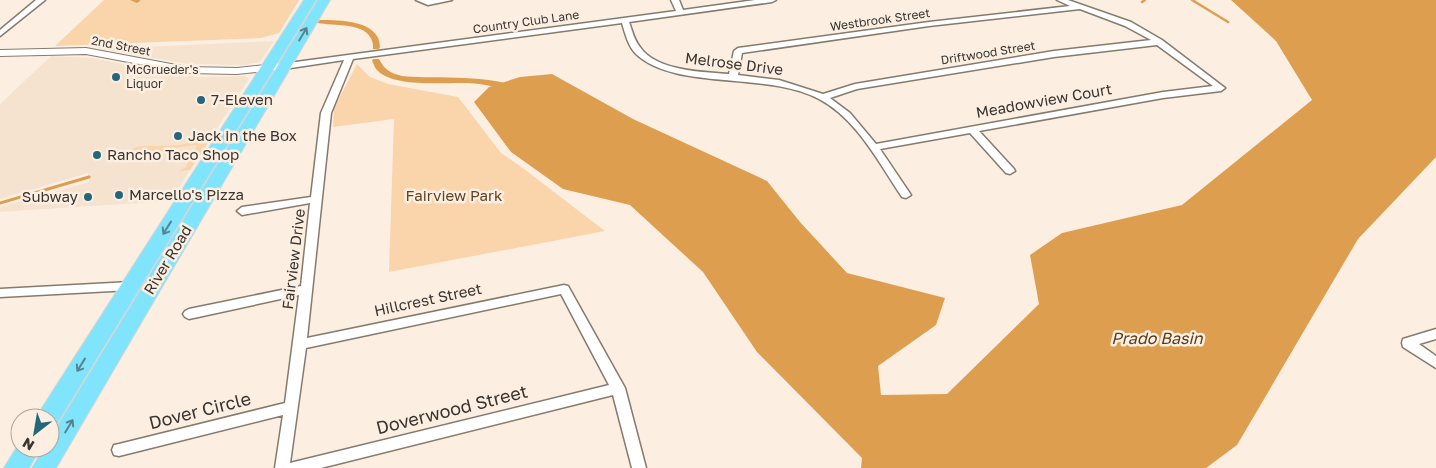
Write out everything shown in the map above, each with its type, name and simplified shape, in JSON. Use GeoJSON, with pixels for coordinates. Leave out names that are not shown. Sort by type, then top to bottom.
{"type":"FeatureCollection","features":[{"type":"Feature","properties":{"kind":"main road","name":"River Road"},"geometry":{"type":"LineString","coordinates":[[44,468],[276,67],[310,0]]}},
{"type":"Feature","properties":{"kind":"main road","name":"River Road"},"geometry":{"type":"LineString","coordinates":[[54,408],[131,286],[276,67],[324,0]]}},
{"type":"Feature","properties":{"kind":"street"},"geometry":{"type":"LineString","coordinates":[[0,34],[41,0]]}},
{"type":"Feature","properties":{"kind":"street"},"geometry":{"type":"LineString","coordinates":[[421,1],[448,0]]}},
{"type":"Feature","properties":{"kind":"street"},"geometry":{"type":"LineString","coordinates":[[675,0],[681,13]]}},
{"type":"Feature","properties":{"kind":"street","name":"Country Club Lane"},"geometry":{"type":"LineString","coordinates":[[276,67],[772,0]]}},
{"type":"Feature","properties":{"kind":"street"},"geometry":{"type":"LineString","coordinates":[[1061,0],[1128,24],[1159,42]]}},
{"type":"Feature","properties":{"kind":"street","name":"Westbrook Street"},"geometry":{"type":"LineString","coordinates":[[733,77],[738,51],[929,24],[1081,7]]}},
{"type":"Feature","properties":{"kind":"street","name":"Melrose Drive"},"geometry":{"type":"LineString","coordinates":[[625,20],[638,50],[655,62],[678,71],[703,76],[733,77],[782,83],[824,97],[850,118],[873,147],[906,195]]}},
{"type":"Feature","properties":{"kind":"street","name":"Meadowview Court"},"geometry":{"type":"LineString","coordinates":[[873,147],[1163,95],[1221,88],[1159,42]]}},
{"type":"Feature","properties":{"kind":"street","name":"Driftwood Street"},"geometry":{"type":"LineString","coordinates":[[824,97],[864,86],[1054,54],[1159,42]]}},
{"type":"Feature","properties":{"kind":"street","name":"2nd Street"},"geometry":{"type":"LineString","coordinates":[[0,53],[86,51],[187,70],[237,71],[276,67]]}},
{"type":"Feature","properties":{"kind":"street","name":"Fairview Drive"},"geometry":{"type":"LineString","coordinates":[[282,468],[300,344],[326,113],[349,58]]}},
{"type":"Feature","properties":{"kind":"street"},"geometry":{"type":"LineString","coordinates":[[972,129],[1010,172]]}},
{"type":"Feature","properties":{"kind":"street"},"geometry":{"type":"LineString","coordinates":[[242,211],[317,199]]}},
{"type":"Feature","properties":{"kind":"street"},"geometry":{"type":"LineString","coordinates":[[0,293],[131,286]]}},
{"type":"Feature","properties":{"kind":"street"},"geometry":{"type":"LineString","coordinates":[[189,314],[305,288]]}},
{"type":"Feature","properties":{"kind":"street","name":"Hillcrest Street"},"geometry":{"type":"LineString","coordinates":[[300,344],[564,289],[618,388]]}},
{"type":"Feature","properties":{"kind":"street"},"geometry":{"type":"LineString","coordinates":[[1436,334],[1408,342],[1436,363]]}},
{"type":"Feature","properties":{"kind":"street"},"geometry":{"type":"LineString","coordinates":[[618,388],[639,468]]}},
{"type":"Feature","properties":{"kind":"street","name":"Doverwood Street"},"geometry":{"type":"LineString","coordinates":[[295,468],[618,388]]}},
{"type":"Feature","properties":{"kind":"street","name":"Dover Circle"},"geometry":{"type":"LineString","coordinates":[[119,450],[291,408]]}},
{"type":"Feature","properties":{"kind":"shaded area"},"geometry":{"type":"Polygon","coordinates":[[[274,41],[260,62],[245,65],[188,64],[100,49],[274,41]]]}},
{"type":"Feature","properties":{"kind":"shaded area"},"geometry":{"type":"Polygon","coordinates":[[[51,56],[93,58],[179,75],[202,77],[245,76],[249,79],[170,201],[0,212],[0,207],[89,182],[88,173],[0,199],[0,104],[51,56]]]}},
{"type":"Feature","properties":{"kind":"green space"},"geometry":{"type":"Polygon","coordinates":[[[104,0],[299,0],[279,33],[261,38],[55,46],[104,0]]]}},
{"type":"Feature","properties":{"kind":"green space","name":"Fairview Park"},"geometry":{"type":"Polygon","coordinates":[[[357,64],[370,77],[388,84],[458,97],[501,153],[605,231],[389,272],[394,119],[333,127],[334,108],[357,64]]]}},
{"type":"Feature","properties":{"kind":"green space"},"geometry":{"type":"Polygon","coordinates":[[[204,132],[215,132],[190,170],[178,171],[185,168],[191,158],[185,158],[188,154],[192,154],[197,145],[180,147],[150,155],[151,153],[138,154],[133,159],[126,158],[142,150],[132,150],[136,147],[173,146],[191,142],[204,132]]]}},
{"type":"Feature","properties":{"kind":"water","name":"Prado Basin"},"geometry":{"type":"Polygon","coordinates":[[[1231,0],[1436,0],[1436,157],[1358,239],[1237,445],[1206,468],[861,468],[862,458],[757,352],[703,272],[630,205],[563,189],[511,152],[474,102],[489,87],[520,77],[552,74],[633,119],[767,181],[800,222],[847,273],[945,298],[936,325],[878,366],[881,395],[947,394],[1039,304],[1030,255],[1062,233],[1182,205],[1312,100],[1276,41],[1231,0]]]}},
{"type":"Feature","properties":{"kind":"waterway"},"geometry":{"type":"LineString","coordinates":[[133,0],[137,1]]}},
{"type":"Feature","properties":{"kind":"waterway"},"geometry":{"type":"LineString","coordinates":[[1192,0],[1228,22]]}},
{"type":"Feature","properties":{"kind":"waterway"},"geometry":{"type":"LineString","coordinates":[[320,22],[351,24],[365,29],[376,40],[376,47]]}},
{"type":"Feature","properties":{"kind":"waterway"},"geometry":{"type":"LineString","coordinates":[[376,61],[380,69],[389,75],[402,78],[432,81],[475,81],[511,88]]}},
{"type":"Feature","properties":{"kind":"waterway"},"geometry":{"type":"LineString","coordinates":[[0,203],[89,177]]}},
{"type":"Feature","properties":{"kind":"place","name":"McGrueder's Liquor"},"geometry":{"type":"Point","coordinates":[116,77]}},
{"type":"Feature","properties":{"kind":"place","name":"7-Eleven"},"geometry":{"type":"Point","coordinates":[201,100]}},
{"type":"Feature","properties":{"kind":"place","name":"Jack in the Box"},"geometry":{"type":"Point","coordinates":[178,136]}},
{"type":"Feature","properties":{"kind":"place","name":"Rancho Taco Shop"},"geometry":{"type":"Point","coordinates":[97,155]}},
{"type":"Feature","properties":{"kind":"place","name":"Marcello's Pizza"},"geometry":{"type":"Point","coordinates":[119,195]}},
{"type":"Feature","properties":{"kind":"place","name":"Subway"},"geometry":{"type":"Point","coordinates":[88,197]}}]}
